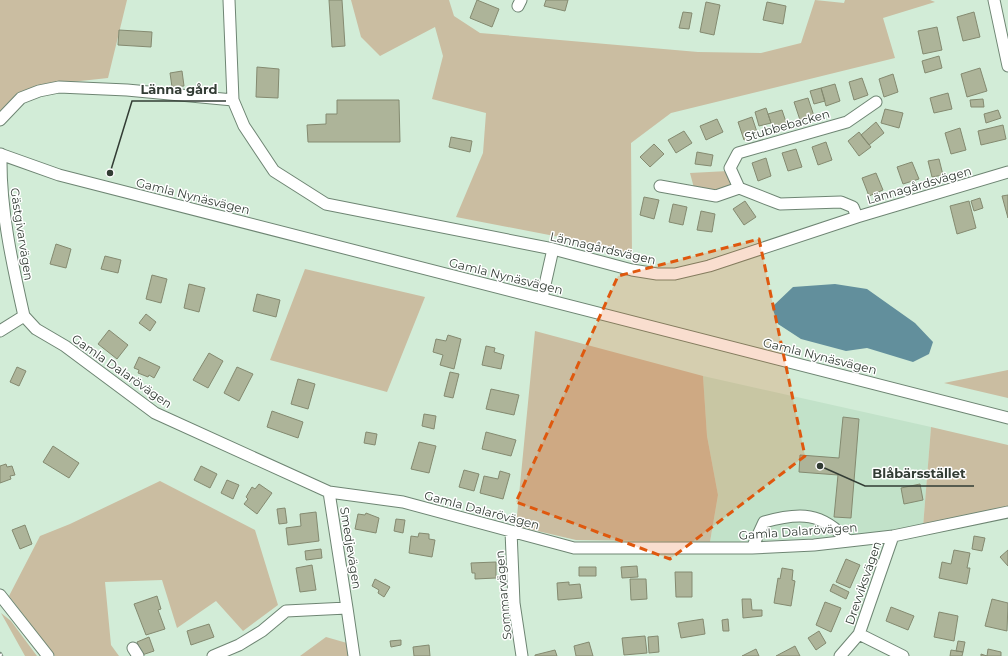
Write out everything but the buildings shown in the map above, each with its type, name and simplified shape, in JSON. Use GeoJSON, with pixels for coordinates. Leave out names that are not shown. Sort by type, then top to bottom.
{"type":"FeatureCollection","features":[{"type":"Feature","properties":{"kind":"street","name":"Lännagårdsvägen"},"geometry":{"type":"LineString","coordinates":[[229,0],[233,100],[244,126],[274,172],[326,204],[554,249],[632,270],[657,274],[675,274],[709,266],[857,217],[1008,172]]}},
{"type":"Feature","properties":{"kind":"street"},"geometry":{"type":"LineString","coordinates":[[994,0],[1006,46],[1008,66]]}},
{"type":"Feature","properties":{"kind":"street"},"geometry":{"type":"LineString","coordinates":[[0,120],[21,98],[39,91],[59,87],[127,90],[233,100]]}},
{"type":"Feature","properties":{"kind":"street","name":"Stubbebacken"},"geometry":{"type":"LineString","coordinates":[[739,188],[730,168],[738,153],[847,122],[876,102]]}},
{"type":"Feature","properties":{"kind":"street","name":"Gästgivarvägen"},"geometry":{"type":"LineString","coordinates":[[0,154],[3,209],[24,316]]}},
{"type":"Feature","properties":{"kind":"street","name":"Gamla Nynäsvägen"},"geometry":{"type":"LineString","coordinates":[[0,154],[59,175],[1008,418]]}},
{"type":"Feature","properties":{"kind":"street"},"geometry":{"type":"LineString","coordinates":[[660,186],[716,196],[739,188],[780,204],[841,202],[853,207],[857,217]]}},
{"type":"Feature","properties":{"kind":"street"},"geometry":{"type":"LineString","coordinates":[[542,298],[554,249]]}},
{"type":"Feature","properties":{"kind":"street"},"geometry":{"type":"LineString","coordinates":[[0,331],[24,316]]}},
{"type":"Feature","properties":{"kind":"street","name":"Gamla Dalarövägen"},"geometry":{"type":"LineString","coordinates":[[24,316],[36,329],[65,346],[155,413],[329,492],[403,502],[574,548],[752,548],[848,541],[893,536],[1008,512]]}},
{"type":"Feature","properties":{"kind":"street","name":"Smedjevägen"},"geometry":{"type":"LineString","coordinates":[[329,492],[354,656]]}},
{"type":"Feature","properties":{"kind":"street"},"geometry":{"type":"LineString","coordinates":[[752,548],[764,522],[786,516],[816,517],[838,530],[848,541]]}},
{"type":"Feature","properties":{"kind":"street","name":"Sommarvägen"},"geometry":{"type":"LineString","coordinates":[[511,531],[514,603],[522,656]]}},
{"type":"Feature","properties":{"kind":"street","name":"Drevviksvägen"},"geometry":{"type":"LineString","coordinates":[[840,656],[859,634],[893,536]]}},
{"type":"Feature","properties":{"kind":"street"},"geometry":{"type":"LineString","coordinates":[[0,595],[48,656]]}},
{"type":"Feature","properties":{"kind":"street","name":"Smedjevägen"},"geometry":{"type":"LineString","coordinates":[[213,656],[239,645],[262,631],[286,611],[347,608]]}},
{"type":"Feature","properties":{"kind":"street"},"geometry":{"type":"LineString","coordinates":[[859,634],[903,656]]}},
{"type":"Feature","properties":{"kind":"highlighted area"},"geometry":{"type":"Polygon","coordinates":[[[759,239],[805,456],[670,559],[516,502],[618,276],[759,239]]]}},
{"type":"Feature","properties":{"kind":"shaded area"},"geometry":{"type":"Polygon","coordinates":[[[0,0],[127,0],[108,78],[62,83],[22,93],[0,111],[0,0]]]}},
{"type":"Feature","properties":{"kind":"shaded area"},"geometry":{"type":"Polygon","coordinates":[[[351,0],[449,0],[454,16],[480,33],[698,52],[761,53],[801,43],[815,0],[844,3],[845,0],[930,0],[935,2],[883,18],[895,58],[671,113],[631,143],[632,255],[575,240],[456,217],[483,153],[486,113],[432,99],[443,56],[435,27],[380,56],[361,37],[351,0]]]}},
{"type":"Feature","properties":{"kind":"shaded area"},"geometry":{"type":"Polygon","coordinates":[[[728,171],[734,186],[716,192],[694,188],[690,173],[728,171]]]}},
{"type":"Feature","properties":{"kind":"shaded area"},"geometry":{"type":"Polygon","coordinates":[[[305,269],[425,297],[387,392],[270,360],[305,269]]]}},
{"type":"Feature","properties":{"kind":"shaded area"},"geometry":{"type":"Polygon","coordinates":[[[535,331],[703,376],[707,436],[718,495],[710,542],[576,540],[516,526],[535,331]]]}},
{"type":"Feature","properties":{"kind":"shaded area"},"geometry":{"type":"Polygon","coordinates":[[[1008,370],[1008,398],[944,383],[1008,370]]]}},
{"type":"Feature","properties":{"kind":"shaded area"},"geometry":{"type":"Polygon","coordinates":[[[703,376],[931,427],[923,527],[885,535],[741,542],[710,542],[718,495],[707,436],[703,376]]]}},
{"type":"Feature","properties":{"kind":"shaded area"},"geometry":{"type":"Polygon","coordinates":[[[931,427],[1008,445],[1008,507],[923,527],[931,427]]]}},
{"type":"Feature","properties":{"kind":"shaded area"},"geometry":{"type":"Polygon","coordinates":[[[160,481],[255,530],[278,605],[243,631],[216,601],[177,628],[162,580],[105,582],[111,645],[119,656],[55,656],[9,596],[40,536],[70,524],[160,481]]]}},
{"type":"Feature","properties":{"kind":"shaded area"},"geometry":{"type":"Polygon","coordinates":[[[1,613],[11,621],[37,656],[25,656],[1,613]]]}},
{"type":"Feature","properties":{"kind":"shaded area"},"geometry":{"type":"Polygon","coordinates":[[[326,637],[347,643],[349,656],[300,656],[326,637]]]}},
{"type":"Feature","properties":{"kind":"water"},"geometry":{"type":"Polygon","coordinates":[[[835,284],[867,289],[915,323],[933,342],[929,354],[913,362],[867,348],[846,351],[801,339],[778,324],[772,307],[793,287],[835,284]]]}},
{"type":"Feature","properties":{"kind":"place","name":"Länna gård"},"geometry":{"type":"Point","coordinates":[110,173]}},
{"type":"Feature","properties":{"kind":"place","name":"Blåbärsstället"},"geometry":{"type":"Point","coordinates":[820,466]}}]}
